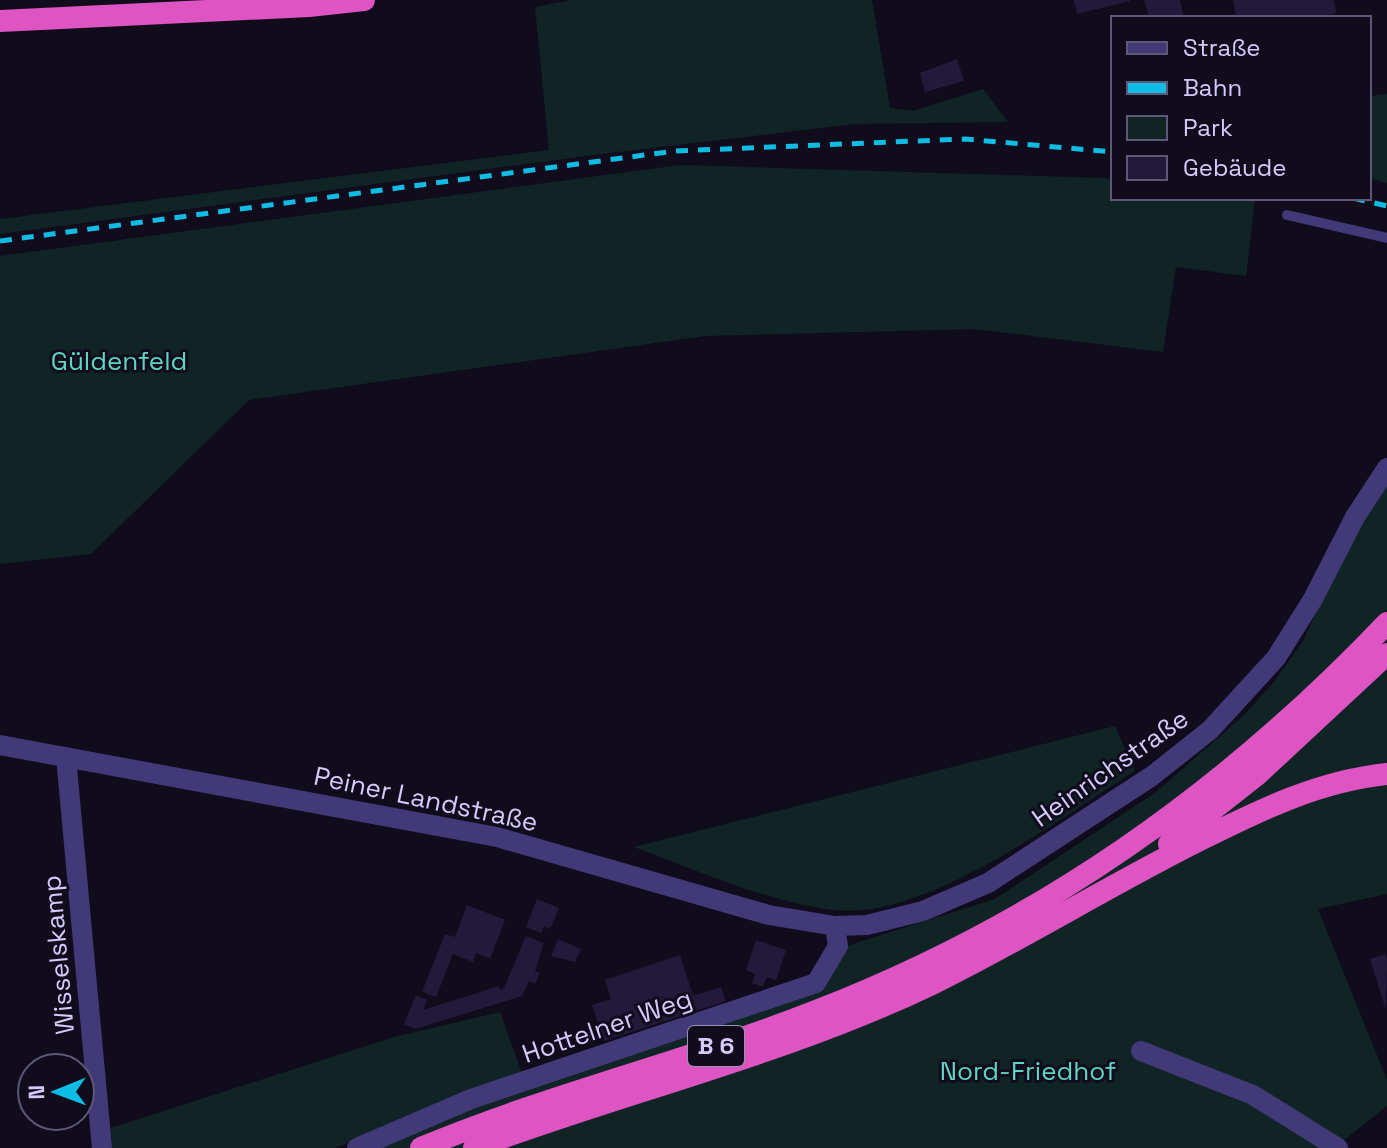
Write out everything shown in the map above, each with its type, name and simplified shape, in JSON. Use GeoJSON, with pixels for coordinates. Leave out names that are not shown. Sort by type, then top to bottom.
{"type":"FeatureCollection","features":[{"type":"Feature","properties":{"kind":"highway"},"geometry":{"type":"LineString","coordinates":[[0,21],[309,6],[364,0]]}},
{"type":"Feature","properties":{"kind":"highway","name":"B 6"},"geometry":{"type":"LineString","coordinates":[[1034,919],[1191,803],[1284,724],[1387,623]]}},
{"type":"Feature","properties":{"kind":"highway","name":"B 6"},"geometry":{"type":"LineString","coordinates":[[474,1148],[821,1030],[934,983],[1008,933],[1103,890],[1201,820],[1258,774],[1387,654]]}},
{"type":"Feature","properties":{"kind":"highway"},"geometry":{"type":"LineString","coordinates":[[1103,890],[1263,808],[1328,785],[1387,774]]}},
{"type":"Feature","properties":{"kind":"highway","name":"B 6"},"geometry":{"type":"LineString","coordinates":[[421,1148],[536,1105],[813,1013],[1008,933]]}},
{"type":"Feature","properties":{"kind":"street","name":"Heinrichstraße"},"geometry":{"type":"LineString","coordinates":[[835,926],[867,925],[923,911],[988,883],[1152,776],[1210,730],[1276,658],[1313,599],[1355,517],[1387,468]]}},
{"type":"Feature","properties":{"kind":"street","name":"Peiner Landstraße"},"geometry":{"type":"LineString","coordinates":[[0,745],[497,837],[733,907],[835,926]]}},
{"type":"Feature","properties":{"kind":"street","name":"Wisselskamp"},"geometry":{"type":"LineString","coordinates":[[66,757],[102,1148]]}},
{"type":"Feature","properties":{"kind":"street","name":"Hottelner Weg"},"geometry":{"type":"LineString","coordinates":[[357,1148],[471,1099],[816,983],[838,946],[835,926]]}},
{"type":"Feature","properties":{"kind":"street"},"geometry":{"type":"LineString","coordinates":[[1141,1051],[1253,1095],[1338,1148]]}},
{"type":"Feature","properties":{"kind":"lane"},"geometry":{"type":"LineString","coordinates":[[1287,215],[1387,238]]}},
{"type":"Feature","properties":{"kind":"green space"},"geometry":{"type":"Polygon","coordinates":[[[571,0],[872,0],[890,108],[913,111],[983,89],[1008,122],[855,124],[601,154],[0,234],[0,219],[549,150],[535,7],[571,0]]]}},
{"type":"Feature","properties":{"kind":"green space"},"geometry":{"type":"Polygon","coordinates":[[[1387,94],[1387,183],[1371,179],[1371,96],[1387,94]]]}},
{"type":"Feature","properties":{"kind":"green space","name":"Güldenfeld"},"geometry":{"type":"Polygon","coordinates":[[[680,165],[1103,178],[1111,179],[1111,200],[1255,200],[1246,276],[1176,267],[1163,352],[974,329],[705,336],[249,400],[91,554],[0,564],[0,256],[680,165]]]}},
{"type":"Feature","properties":{"kind":"green space","name":"Nord-Friedhof"},"geometry":{"type":"Polygon","coordinates":[[[1387,482],[1387,894],[1318,909],[1387,1080],[1387,1106],[1334,1148],[372,1148],[473,1104],[819,987],[840,948],[995,899],[1156,792],[1243,716],[1274,682],[1303,641],[1354,529],[1387,482]]]}},
{"type":"Feature","properties":{"kind":"green space"},"geometry":{"type":"Polygon","coordinates":[[[1115,726],[1135,771],[990,863],[909,900],[870,909],[833,910],[807,906],[732,884],[634,847],[1115,726]]]}},
{"type":"Feature","properties":{"kind":"green space"},"geometry":{"type":"Polygon","coordinates":[[[500,1012],[522,1074],[335,1148],[112,1148],[111,1128],[394,1037],[500,1012]]]}},
{"type":"Feature","properties":{"kind":"building"},"geometry":{"type":"Polygon","coordinates":[[[1074,0],[1130,0],[1130,1],[1077,14],[1074,0]]]}},
{"type":"Feature","properties":{"kind":"building"},"geometry":{"type":"Polygon","coordinates":[[[1144,0],[1180,0],[1184,16],[1148,16],[1144,0]]]}},
{"type":"Feature","properties":{"kind":"building"},"geometry":{"type":"Polygon","coordinates":[[[1233,0],[1334,0],[1336,13],[1322,16],[1236,16],[1233,0]]]}},
{"type":"Feature","properties":{"kind":"building"},"geometry":{"type":"Polygon","coordinates":[[[957,59],[964,81],[925,92],[920,73],[957,59]]]}},
{"type":"Feature","properties":{"kind":"building"},"geometry":{"type":"Polygon","coordinates":[[[537,899],[559,908],[550,929],[544,926],[541,933],[526,927],[537,899]]]}},
{"type":"Feature","properties":{"kind":"building"},"geometry":{"type":"Polygon","coordinates":[[[467,905],[505,920],[490,959],[476,953],[473,962],[453,954],[436,997],[422,992],[445,934],[455,937],[467,905]]]}},
{"type":"Feature","properties":{"kind":"building"},"geometry":{"type":"Polygon","coordinates":[[[526,936],[544,943],[535,971],[540,973],[535,984],[529,981],[522,996],[415,1029],[404,1024],[416,995],[427,1000],[423,1010],[499,986],[500,990],[504,988],[526,936]]]}},
{"type":"Feature","properties":{"kind":"building"},"geometry":{"type":"Polygon","coordinates":[[[558,939],[581,949],[575,962],[551,956],[558,939]]]}},
{"type":"Feature","properties":{"kind":"building"},"geometry":{"type":"Polygon","coordinates":[[[756,940],[786,950],[776,980],[767,977],[763,987],[752,983],[755,974],[746,970],[756,940]]]}},
{"type":"Feature","properties":{"kind":"building"},"geometry":{"type":"Polygon","coordinates":[[[1385,954],[1387,959],[1386,1010],[1370,959],[1385,954]]]}},
{"type":"Feature","properties":{"kind":"building"},"geometry":{"type":"Polygon","coordinates":[[[680,955],[693,996],[721,987],[726,1001],[604,1041],[592,1005],[611,999],[605,980],[680,955]]]}},
{"type":"Feature","properties":{"kind":"railway"},"geometry":{"type":"LineString","coordinates":[[0,241],[675,151],[965,139],[1111,152]]}},
{"type":"Feature","properties":{"kind":"railway"},"geometry":{"type":"LineString","coordinates":[[1362,200],[1387,206]]}}]}
